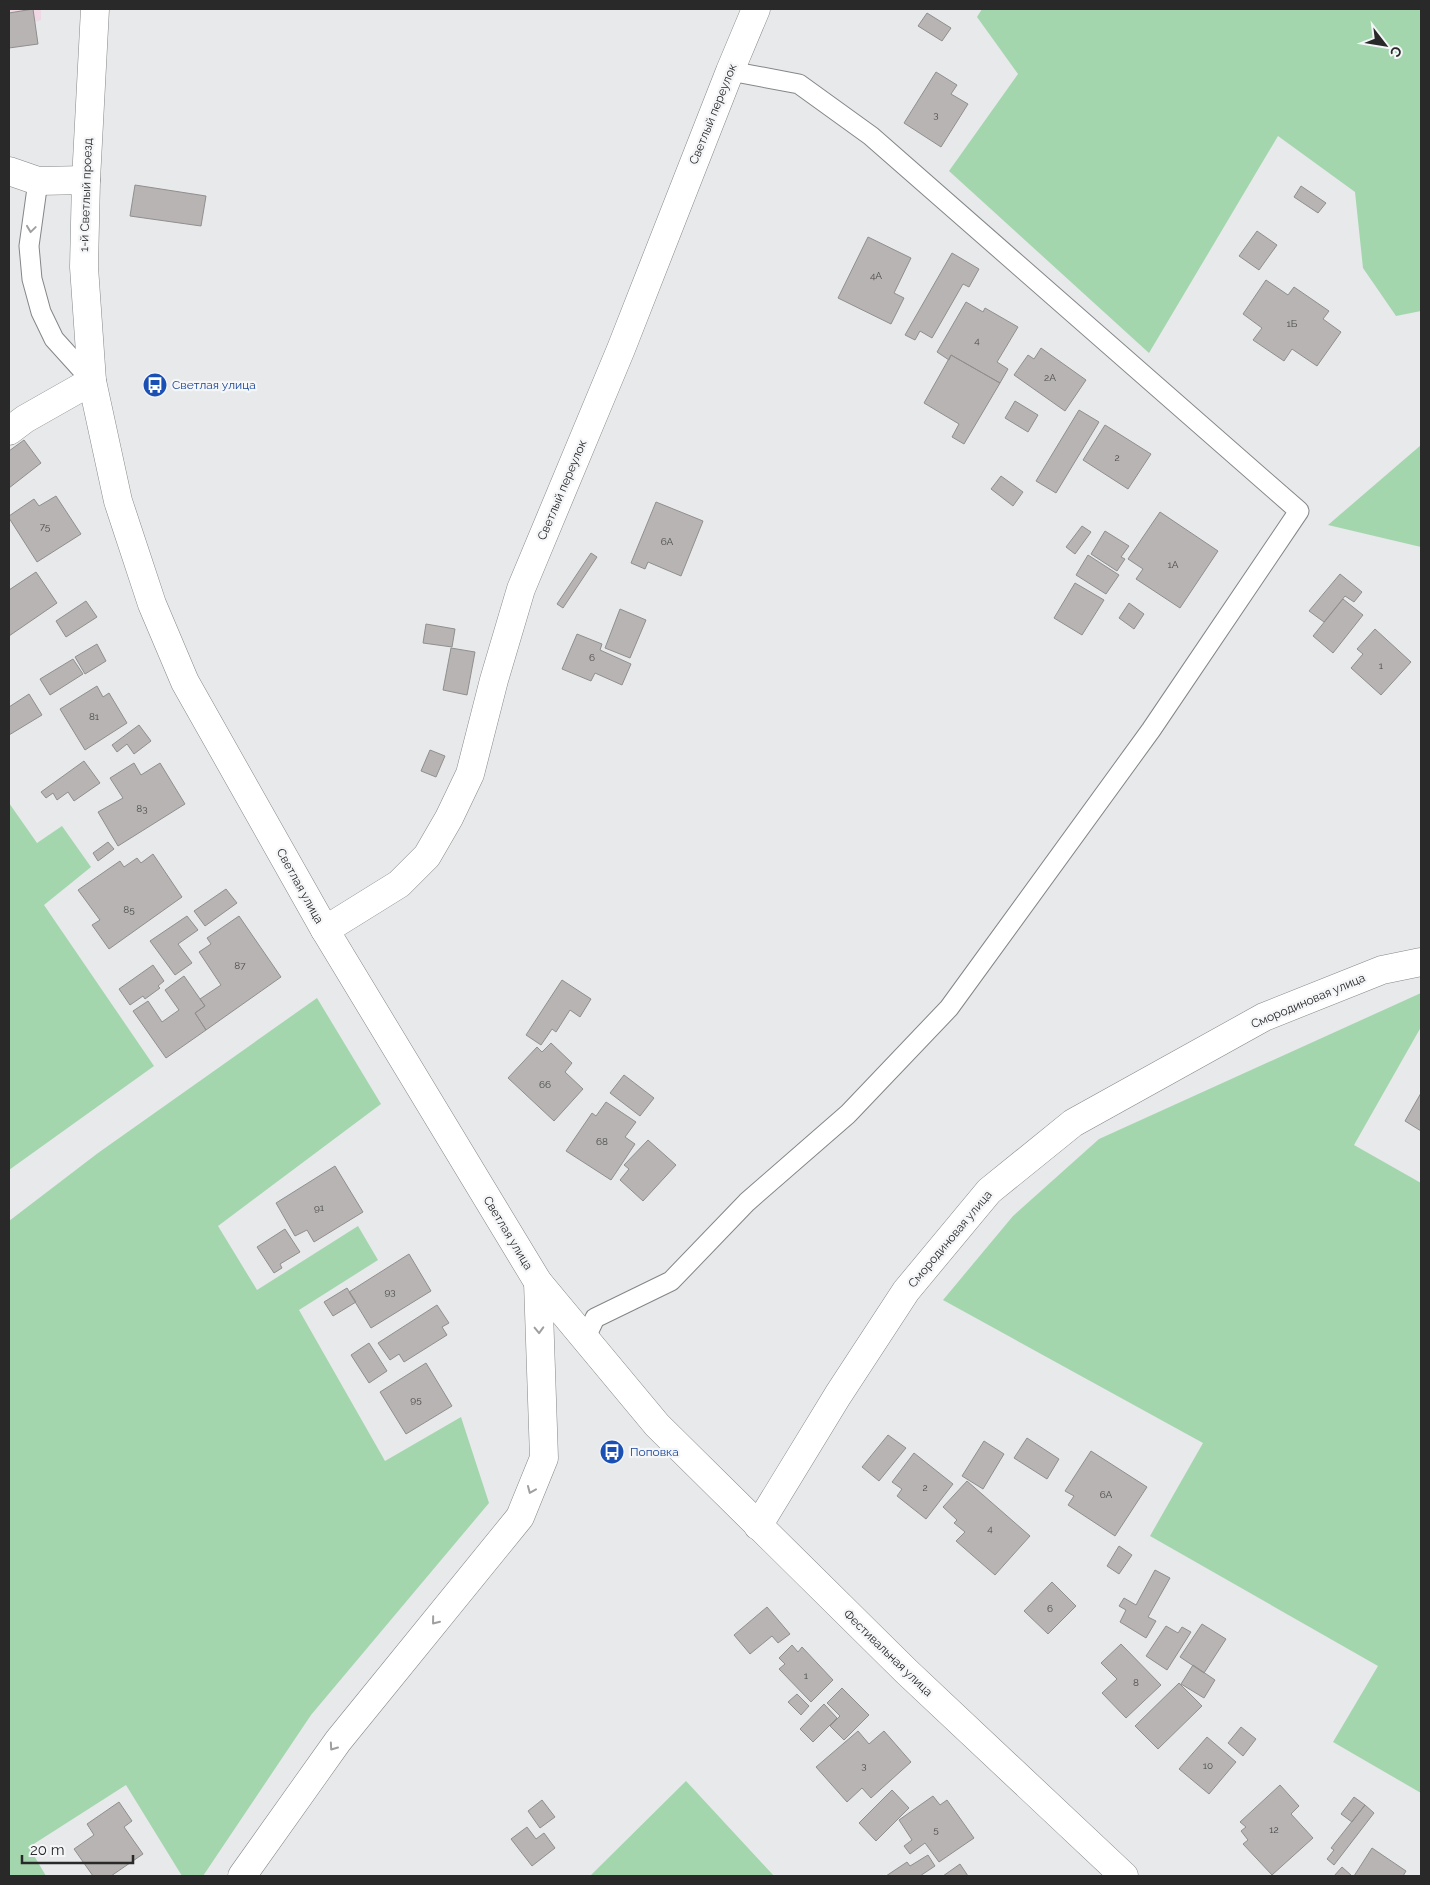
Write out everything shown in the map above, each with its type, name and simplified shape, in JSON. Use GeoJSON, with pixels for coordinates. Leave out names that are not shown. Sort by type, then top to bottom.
{"type":"FeatureCollection","features":[{"type":"Feature","properties":{"kind":"street","name":"1-й Светлый проезд"},"geometry":{"type":"LineString","coordinates":[[92,381],[84,267],[86,180],[95,9]]}},
{"type":"Feature","properties":{"kind":"street","name":"Светлый переулок"},"geometry":{"type":"LineString","coordinates":[[325,930],[400,884],[427,856],[449,818],[470,774],[494,680],[521,589],[621,350],[756,9]]}},
{"type":"Feature","properties":{"kind":"street"},"geometry":{"type":"LineString","coordinates":[[9,172],[38,180],[86,180]]}},
{"type":"Feature","properties":{"kind":"street"},"geometry":{"type":"LineString","coordinates":[[9,431],[92,381]]}},
{"type":"Feature","properties":{"kind":"street","name":"Светлая улица"},"geometry":{"type":"LineString","coordinates":[[92,381],[118,501],[152,604],[186,682],[325,930],[538,1282],[656,1425]]}},
{"type":"Feature","properties":{"kind":"street","name":"Смородиновая улица"},"geometry":{"type":"LineString","coordinates":[[758,1526],[838,1395],[906,1290],[989,1191],[1073,1123],[1264,1017],[1382,970],[1421,962]]}},
{"type":"Feature","properties":{"kind":"street"},"geometry":{"type":"LineString","coordinates":[[242,1876],[338,1741],[520,1517],[544,1458],[538,1282]]}},
{"type":"Feature","properties":{"kind":"street","name":"Фестивальная улица"},"geometry":{"type":"LineString","coordinates":[[656,1425],[907,1672],[1124,1876]]}},
{"type":"Feature","properties":{"kind":"lane"},"geometry":{"type":"LineString","coordinates":[[584,1339],[595,1318],[671,1281],[747,1202],[848,1114],[949,1008],[1151,730],[1299,511],[871,136],[799,84],[730,71]]}},
{"type":"Feature","properties":{"kind":"lane"},"geometry":{"type":"LineString","coordinates":[[38,180],[29,246],[32,279],[41,312],[54,340],[92,381]]}},
{"type":"Feature","properties":{"kind":"shaded area"},"geometry":{"type":"Polygon","coordinates":[[[9,9],[33,9],[9,13],[9,9]]]}},
{"type":"Feature","properties":{"kind":"shaded area"},"geometry":{"type":"Polygon","coordinates":[[[33,9],[41,9],[41,20],[35,22],[33,9]]]}},
{"type":"Feature","properties":{"kind":"green space"},"geometry":{"type":"Polygon","coordinates":[[[982,9],[1421,9],[1421,311],[1396,316],[1363,268],[1355,192],[1278,136],[1149,353],[949,171],[1018,74],[977,17],[982,9]]]}},
{"type":"Feature","properties":{"kind":"green space"},"geometry":{"type":"Polygon","coordinates":[[[1421,445],[1421,547],[1328,525],[1421,445]]]}},
{"type":"Feature","properties":{"kind":"green space"},"geometry":{"type":"Polygon","coordinates":[[[9,803],[37,843],[62,826],[91,867],[44,905],[154,1066],[9,1170],[9,803]]]}},
{"type":"Feature","properties":{"kind":"green space"},"geometry":{"type":"Polygon","coordinates":[[[1421,993],[1421,1027],[1354,1145],[1421,1183],[1421,1793],[1333,1742],[1378,1666],[1150,1536],[1203,1443],[943,1300],[1013,1216],[1099,1139],[1421,993]]]}},
{"type":"Feature","properties":{"kind":"green space"},"geometry":{"type":"Polygon","coordinates":[[[317,998],[381,1104],[218,1226],[257,1290],[358,1226],[378,1260],[299,1310],[385,1461],[461,1417],[489,1503],[311,1715],[203,1876],[182,1876],[126,1785],[29,1847],[46,1876],[9,1876],[9,1221],[98,1153],[317,998]]]}},
{"type":"Feature","properties":{"kind":"green space"},"geometry":{"type":"Polygon","coordinates":[[[686,1781],[774,1876],[590,1876],[686,1781]]]}},
{"type":"Feature","properties":{"kind":"building"},"geometry":{"type":"Polygon","coordinates":[[[33,9],[38,44],[9,48],[9,13],[33,9]]]}},
{"type":"Feature","properties":{"kind":"building"},"geometry":{"type":"Polygon","coordinates":[[[927,13],[951,28],[942,41],[918,26],[927,13]]]}},
{"type":"Feature","properties":{"kind":"building"},"geometry":{"type":"Polygon","coordinates":[[[936,72],[957,85],[951,94],[968,104],[941,147],[904,123],[936,72]]]}},
{"type":"Feature","properties":{"kind":"building"},"geometry":{"type":"Polygon","coordinates":[[[135,185],[206,196],[201,226],[130,216],[135,185]]]}},
{"type":"Feature","properties":{"kind":"building"},"geometry":{"type":"Polygon","coordinates":[[[1301,186],[1326,203],[1318,213],[1294,197],[1301,186]]]}},
{"type":"Feature","properties":{"kind":"building"},"geometry":{"type":"Polygon","coordinates":[[[1257,231],[1277,245],[1259,270],[1239,256],[1257,231]]]}},
{"type":"Feature","properties":{"kind":"building"},"geometry":{"type":"Polygon","coordinates":[[[868,237],[911,258],[894,293],[904,298],[891,324],[838,298],[868,237]]]}},
{"type":"Feature","properties":{"kind":"building"},"geometry":{"type":"Polygon","coordinates":[[[952,253],[979,269],[969,287],[963,284],[932,338],[920,331],[915,340],[905,335],[952,253]]]}},
{"type":"Feature","properties":{"kind":"building"},"geometry":{"type":"Polygon","coordinates":[[[1266,280],[1288,295],[1294,287],[1329,311],[1323,319],[1341,332],[1317,366],[1292,349],[1284,361],[1253,340],[1262,328],[1243,314],[1266,280]]]}},
{"type":"Feature","properties":{"kind":"building"},"geometry":{"type":"Polygon","coordinates":[[[966,302],[983,312],[985,308],[1018,327],[997,362],[1008,369],[1000,383],[951,355],[949,360],[937,352],[966,302]]]}},
{"type":"Feature","properties":{"kind":"building"},"geometry":{"type":"Polygon","coordinates":[[[1041,348],[1086,380],[1065,411],[1014,375],[1028,355],[1034,359],[1041,348]]]}},
{"type":"Feature","properties":{"kind":"building"},"geometry":{"type":"Polygon","coordinates":[[[951,355],[1000,383],[964,444],[952,437],[959,424],[924,403],[951,355]]]}},
{"type":"Feature","properties":{"kind":"building"},"geometry":{"type":"Polygon","coordinates":[[[1015,401],[1038,415],[1028,432],[1005,418],[1015,401]]]}},
{"type":"Feature","properties":{"kind":"building"},"geometry":{"type":"Polygon","coordinates":[[[1079,410],[1099,422],[1056,493],[1036,481],[1079,410]]]}},
{"type":"Feature","properties":{"kind":"building"},"geometry":{"type":"Polygon","coordinates":[[[1105,425],[1151,454],[1128,489],[1083,460],[1105,425]]]}},
{"type":"Feature","properties":{"kind":"building"},"geometry":{"type":"Polygon","coordinates":[[[24,440],[41,463],[9,488],[9,451],[24,440]]]}},
{"type":"Feature","properties":{"kind":"building"},"geometry":{"type":"Polygon","coordinates":[[[1001,476],[1023,492],[1013,506],[991,489],[1001,476]]]}},
{"type":"Feature","properties":{"kind":"building"},"geometry":{"type":"Polygon","coordinates":[[[56,496],[81,534],[37,562],[9,516],[34,499],[39,506],[56,496]]]}},
{"type":"Feature","properties":{"kind":"building"},"geometry":{"type":"Polygon","coordinates":[[[656,502],[703,521],[681,576],[648,562],[645,569],[631,563],[656,502]]]}},
{"type":"Feature","properties":{"kind":"building"},"geometry":{"type":"Polygon","coordinates":[[[1160,512],[1218,551],[1180,608],[1136,579],[1143,569],[1128,559],[1160,512]]]}},
{"type":"Feature","properties":{"kind":"building"},"geometry":{"type":"Polygon","coordinates":[[[1082,526],[1091,532],[1075,554],[1066,547],[1082,526]]]}},
{"type":"Feature","properties":{"kind":"building"},"geometry":{"type":"Polygon","coordinates":[[[1105,531],[1129,546],[1121,557],[1125,559],[1117,571],[1091,554],[1105,531]]]}},
{"type":"Feature","properties":{"kind":"building"},"geometry":{"type":"Polygon","coordinates":[[[591,553],[597,557],[563,608],[557,604],[591,553]]]}},
{"type":"Feature","properties":{"kind":"building"},"geometry":{"type":"Polygon","coordinates":[[[1088,555],[1119,575],[1106,594],[1076,575],[1088,555]]]}},
{"type":"Feature","properties":{"kind":"building"},"geometry":{"type":"Polygon","coordinates":[[[36,572],[57,603],[9,636],[9,590],[36,572]]]}},
{"type":"Feature","properties":{"kind":"building"},"geometry":{"type":"Polygon","coordinates":[[[1340,574],[1362,592],[1354,602],[1345,596],[1324,622],[1309,611],[1340,574]]]}},
{"type":"Feature","properties":{"kind":"building"},"geometry":{"type":"Polygon","coordinates":[[[1075,583],[1104,600],[1082,635],[1054,618],[1075,583]]]}},
{"type":"Feature","properties":{"kind":"building"},"geometry":{"type":"Polygon","coordinates":[[[1343,599],[1363,615],[1333,653],[1313,636],[1343,599]]]}},
{"type":"Feature","properties":{"kind":"building"},"geometry":{"type":"Polygon","coordinates":[[[86,601],[97,617],[66,637],[56,621],[86,601]]]}},
{"type":"Feature","properties":{"kind":"building"},"geometry":{"type":"Polygon","coordinates":[[[1129,603],[1144,614],[1134,629],[1119,618],[1129,603]]]}},
{"type":"Feature","properties":{"kind":"building"},"geometry":{"type":"Polygon","coordinates":[[[620,609],[646,620],[630,658],[605,648],[620,609]]]}},
{"type":"Feature","properties":{"kind":"building"},"geometry":{"type":"Polygon","coordinates":[[[426,624],[455,629],[452,647],[423,643],[426,624]]]}},
{"type":"Feature","properties":{"kind":"building"},"geometry":{"type":"Polygon","coordinates":[[[1375,629],[1411,662],[1381,695],[1351,668],[1363,654],[1357,649],[1375,629]]]}},
{"type":"Feature","properties":{"kind":"building"},"geometry":{"type":"Polygon","coordinates":[[[577,634],[602,644],[600,650],[631,664],[622,685],[595,673],[591,681],[562,669],[577,634]]]}},
{"type":"Feature","properties":{"kind":"building"},"geometry":{"type":"Polygon","coordinates":[[[97,644],[106,661],[85,674],[75,657],[97,644]]]}},
{"type":"Feature","properties":{"kind":"building"},"geometry":{"type":"Polygon","coordinates":[[[451,648],[475,652],[467,695],[443,690],[451,648]]]}},
{"type":"Feature","properties":{"kind":"building"},"geometry":{"type":"Polygon","coordinates":[[[73,659],[83,674],[50,695],[40,679],[73,659]]]}},
{"type":"Feature","properties":{"kind":"building"},"geometry":{"type":"Polygon","coordinates":[[[97,686],[103,697],[109,693],[127,723],[85,750],[60,709],[97,686]]]}},
{"type":"Feature","properties":{"kind":"building"},"geometry":{"type":"Polygon","coordinates":[[[29,694],[42,715],[9,735],[9,707],[29,694]]]}},
{"type":"Feature","properties":{"kind":"building"},"geometry":{"type":"Polygon","coordinates":[[[139,725],[151,741],[134,754],[127,744],[117,752],[112,745],[139,725]]]}},
{"type":"Feature","properties":{"kind":"building"},"geometry":{"type":"Polygon","coordinates":[[[430,750],[445,756],[436,777],[421,771],[430,750]]]}},
{"type":"Feature","properties":{"kind":"building"},"geometry":{"type":"Polygon","coordinates":[[[84,761],[100,783],[74,801],[68,792],[57,800],[53,793],[46,798],[41,792],[84,761]]]}},
{"type":"Feature","properties":{"kind":"building"},"geometry":{"type":"Polygon","coordinates":[[[134,763],[141,775],[160,763],[185,804],[118,846],[98,812],[123,798],[110,778],[134,763]]]}},
{"type":"Feature","properties":{"kind":"building"},"geometry":{"type":"Polygon","coordinates":[[[108,842],[114,849],[98,861],[93,853],[108,842]]]}},
{"type":"Feature","properties":{"kind":"building"},"geometry":{"type":"Polygon","coordinates":[[[153,854],[182,897],[109,949],[92,925],[100,920],[78,890],[120,861],[124,867],[137,858],[141,863],[153,854]]]}},
{"type":"Feature","properties":{"kind":"building"},"geometry":{"type":"Polygon","coordinates":[[[226,889],[237,903],[205,926],[194,911],[226,889]]]}},
{"type":"Feature","properties":{"kind":"building"},"geometry":{"type":"Polygon","coordinates":[[[187,916],[198,930],[178,944],[192,963],[175,975],[150,941],[187,916]]]}},
{"type":"Feature","properties":{"kind":"building"},"geometry":{"type":"Polygon","coordinates":[[[239,916],[281,977],[206,1030],[195,1013],[205,1006],[200,999],[221,985],[199,952],[211,944],[207,938],[239,916]]]}},
{"type":"Feature","properties":{"kind":"building"},"geometry":{"type":"Polygon","coordinates":[[[153,965],[164,981],[158,986],[160,988],[145,999],[143,996],[130,1005],[119,989],[153,965]]]}},
{"type":"Feature","properties":{"kind":"building"},"geometry":{"type":"Polygon","coordinates":[[[184,976],[205,1006],[195,1013],[206,1030],[166,1058],[133,1011],[148,1001],[162,1022],[179,1010],[165,990],[184,976]]]}},
{"type":"Feature","properties":{"kind":"building"},"geometry":{"type":"Polygon","coordinates":[[[562,980],[591,999],[580,1017],[570,1010],[556,1032],[552,1029],[541,1045],[526,1035],[562,980]]]}},
{"type":"Feature","properties":{"kind":"building"},"geometry":{"type":"Polygon","coordinates":[[[551,1043],[572,1063],[565,1072],[583,1089],[554,1121],[508,1078],[537,1047],[542,1052],[551,1043]]]}},
{"type":"Feature","properties":{"kind":"building"},"geometry":{"type":"Polygon","coordinates":[[[624,1075],[654,1098],[640,1116],[610,1093],[624,1075]]]}},
{"type":"Feature","properties":{"kind":"building"},"geometry":{"type":"Polygon","coordinates":[[[1421,1093],[1421,1131],[1405,1121],[1421,1093]]]}},
{"type":"Feature","properties":{"kind":"building"},"geometry":{"type":"Polygon","coordinates":[[[606,1102],[636,1122],[625,1137],[635,1144],[611,1180],[566,1151],[592,1113],[596,1116],[606,1102]]]}},
{"type":"Feature","properties":{"kind":"building"},"geometry":{"type":"Polygon","coordinates":[[[648,1140],[676,1165],[643,1201],[620,1180],[629,1169],[624,1165],[648,1140]]]}},
{"type":"Feature","properties":{"kind":"building"},"geometry":{"type":"Polygon","coordinates":[[[335,1166],[363,1212],[314,1242],[307,1230],[295,1236],[276,1203],[335,1166]]]}},
{"type":"Feature","properties":{"kind":"building"},"geometry":{"type":"Polygon","coordinates":[[[285,1229],[300,1252],[280,1264],[282,1268],[274,1273],[257,1247],[285,1229]]]}},
{"type":"Feature","properties":{"kind":"building"},"geometry":{"type":"Polygon","coordinates":[[[409,1254],[431,1291],[371,1328],[349,1292],[409,1254]]]}},
{"type":"Feature","properties":{"kind":"building"},"geometry":{"type":"Polygon","coordinates":[[[347,1288],[356,1302],[333,1316],[324,1302],[347,1288]]]}},
{"type":"Feature","properties":{"kind":"building"},"geometry":{"type":"Polygon","coordinates":[[[437,1305],[449,1323],[442,1327],[447,1335],[404,1362],[399,1354],[390,1360],[378,1343],[437,1305]]]}},
{"type":"Feature","properties":{"kind":"building"},"geometry":{"type":"Polygon","coordinates":[[[369,1343],[387,1371],[369,1383],[351,1355],[369,1343]]]}},
{"type":"Feature","properties":{"kind":"building"},"geometry":{"type":"Polygon","coordinates":[[[426,1363],[452,1406],[406,1434],[380,1392],[426,1363]]]}},
{"type":"Feature","properties":{"kind":"building"},"geometry":{"type":"Polygon","coordinates":[[[888,1435],[906,1448],[879,1481],[862,1467],[888,1435]]]}},
{"type":"Feature","properties":{"kind":"building"},"geometry":{"type":"Polygon","coordinates":[[[1027,1438],[1059,1459],[1047,1479],[1014,1458],[1027,1438]]]}},
{"type":"Feature","properties":{"kind":"building"},"geometry":{"type":"Polygon","coordinates":[[[984,1441],[1004,1454],[983,1489],[962,1476],[984,1441]]]}},
{"type":"Feature","properties":{"kind":"building"},"geometry":{"type":"Polygon","coordinates":[[[1091,1451],[1147,1487],[1115,1536],[1068,1505],[1074,1496],[1065,1491],[1091,1451]]]}},
{"type":"Feature","properties":{"kind":"building"},"geometry":{"type":"Polygon","coordinates":[[[914,1453],[953,1484],[926,1519],[897,1496],[902,1489],[892,1482],[914,1453]]]}},
{"type":"Feature","properties":{"kind":"building"},"geometry":{"type":"Polygon","coordinates":[[[967,1481],[1030,1536],[995,1575],[956,1541],[965,1532],[954,1523],[957,1520],[943,1507],[967,1481]]]}},
{"type":"Feature","properties":{"kind":"building"},"geometry":{"type":"Polygon","coordinates":[[[1119,1546],[1132,1555],[1119,1574],[1107,1566],[1119,1546]]]}},
{"type":"Feature","properties":{"kind":"building"},"geometry":{"type":"Polygon","coordinates":[[[1155,1570],[1170,1578],[1148,1617],[1156,1621],[1146,1638],[1120,1622],[1126,1610],[1119,1606],[1124,1598],[1136,1605],[1155,1570]]]}},
{"type":"Feature","properties":{"kind":"building"},"geometry":{"type":"Polygon","coordinates":[[[1052,1582],[1076,1606],[1048,1634],[1024,1611],[1052,1582]]]}},
{"type":"Feature","properties":{"kind":"building"},"geometry":{"type":"Polygon","coordinates":[[[767,1607],[790,1634],[778,1643],[772,1636],[750,1654],[734,1635],[767,1607]]]}},
{"type":"Feature","properties":{"kind":"building"},"geometry":{"type":"Polygon","coordinates":[[[1202,1624],[1226,1639],[1204,1673],[1180,1657],[1202,1624]]]}},
{"type":"Feature","properties":{"kind":"building"},"geometry":{"type":"Polygon","coordinates":[[[1166,1626],[1178,1633],[1182,1627],[1191,1632],[1167,1670],[1146,1656],[1166,1626]]]}},
{"type":"Feature","properties":{"kind":"building"},"geometry":{"type":"Polygon","coordinates":[[[1121,1644],[1161,1685],[1126,1718],[1102,1693],[1117,1679],[1101,1663],[1121,1644]]]}},
{"type":"Feature","properties":{"kind":"building"},"geometry":{"type":"Polygon","coordinates":[[[792,1645],[798,1652],[802,1647],[833,1680],[811,1702],[779,1669],[785,1664],[779,1658],[792,1645]]]}},
{"type":"Feature","properties":{"kind":"building"},"geometry":{"type":"Polygon","coordinates":[[[1193,1665],[1215,1680],[1204,1698],[1181,1684],[1193,1665]]]}},
{"type":"Feature","properties":{"kind":"building"},"geometry":{"type":"Polygon","coordinates":[[[1179,1683],[1202,1706],[1158,1749],[1135,1726],[1179,1683]]]}},
{"type":"Feature","properties":{"kind":"building"},"geometry":{"type":"Polygon","coordinates":[[[842,1688],[869,1715],[844,1740],[830,1726],[840,1716],[827,1703],[842,1688]]]}},
{"type":"Feature","properties":{"kind":"building"},"geometry":{"type":"Polygon","coordinates":[[[797,1694],[809,1706],[801,1715],[788,1702],[797,1694]]]}},
{"type":"Feature","properties":{"kind":"building"},"geometry":{"type":"Polygon","coordinates":[[[824,1704],[837,1718],[813,1742],[800,1729],[824,1704]]]}},
{"type":"Feature","properties":{"kind":"building"},"geometry":{"type":"Polygon","coordinates":[[[1241,1727],[1256,1739],[1243,1756],[1228,1743],[1241,1727]]]}},
{"type":"Feature","properties":{"kind":"building"},"geometry":{"type":"Polygon","coordinates":[[[858,1731],[869,1744],[884,1731],[911,1762],[871,1798],[862,1788],[847,1802],[816,1767],[858,1731]]]}},
{"type":"Feature","properties":{"kind":"building"},"geometry":{"type":"Polygon","coordinates":[[[1207,1737],[1236,1762],[1209,1794],[1179,1769],[1207,1737]]]}},
{"type":"Feature","properties":{"kind":"building"},"geometry":{"type":"Polygon","coordinates":[[[1280,1785],[1299,1806],[1291,1814],[1313,1838],[1272,1875],[1243,1844],[1248,1840],[1241,1831],[1246,1827],[1240,1822],[1280,1785]]]}},
{"type":"Feature","properties":{"kind":"building"},"geometry":{"type":"Polygon","coordinates":[[[892,1790],[909,1808],[876,1841],[859,1823],[892,1790]]]}},
{"type":"Feature","properties":{"kind":"building"},"geometry":{"type":"Polygon","coordinates":[[[933,1796],[940,1805],[947,1800],[974,1838],[939,1862],[925,1843],[910,1854],[904,1846],[912,1840],[899,1820],[933,1796]]]}},
{"type":"Feature","properties":{"kind":"building"},"geometry":{"type":"Polygon","coordinates":[[[1354,1797],[1365,1805],[1352,1822],[1341,1814],[1354,1797]]]}},
{"type":"Feature","properties":{"kind":"building"},"geometry":{"type":"Polygon","coordinates":[[[542,1800],[555,1817],[540,1828],[528,1811],[542,1800]]]}},
{"type":"Feature","properties":{"kind":"building"},"geometry":{"type":"Polygon","coordinates":[[[119,1802],[132,1821],[124,1827],[143,1854],[111,1876],[93,1876],[74,1849],[94,1835],[87,1824],[119,1802]]]}},
{"type":"Feature","properties":{"kind":"building"},"geometry":{"type":"Polygon","coordinates":[[[1365,1805],[1374,1813],[1334,1865],[1327,1859],[1334,1850],[1331,1848],[1365,1805]]]}},
{"type":"Feature","properties":{"kind":"building"},"geometry":{"type":"Polygon","coordinates":[[[527,1827],[536,1839],[544,1833],[555,1848],[532,1866],[511,1839],[527,1827]]]}},
{"type":"Feature","properties":{"kind":"building"},"geometry":{"type":"Polygon","coordinates":[[[1372,1848],[1406,1871],[1403,1876],[1354,1876],[1372,1848]]]}},
{"type":"Feature","properties":{"kind":"building"},"geometry":{"type":"Polygon","coordinates":[[[928,1855],[935,1866],[920,1876],[886,1876],[907,1862],[910,1866],[928,1855]]]}},
{"type":"Feature","properties":{"kind":"building"},"geometry":{"type":"Polygon","coordinates":[[[960,1864],[968,1876],[943,1876],[960,1864]]]}},
{"type":"Feature","properties":{"kind":"building"},"geometry":{"type":"Polygon","coordinates":[[[1342,1867],[1352,1876],[1334,1876],[1342,1867]]]}},
{"type":"Feature","properties":{"kind":"place","name":"Светлая улица"},"geometry":{"type":"Point","coordinates":[155,385]}},
{"type":"Feature","properties":{"kind":"place","name":"Поповка"},"geometry":{"type":"Point","coordinates":[612,1452]}}]}
